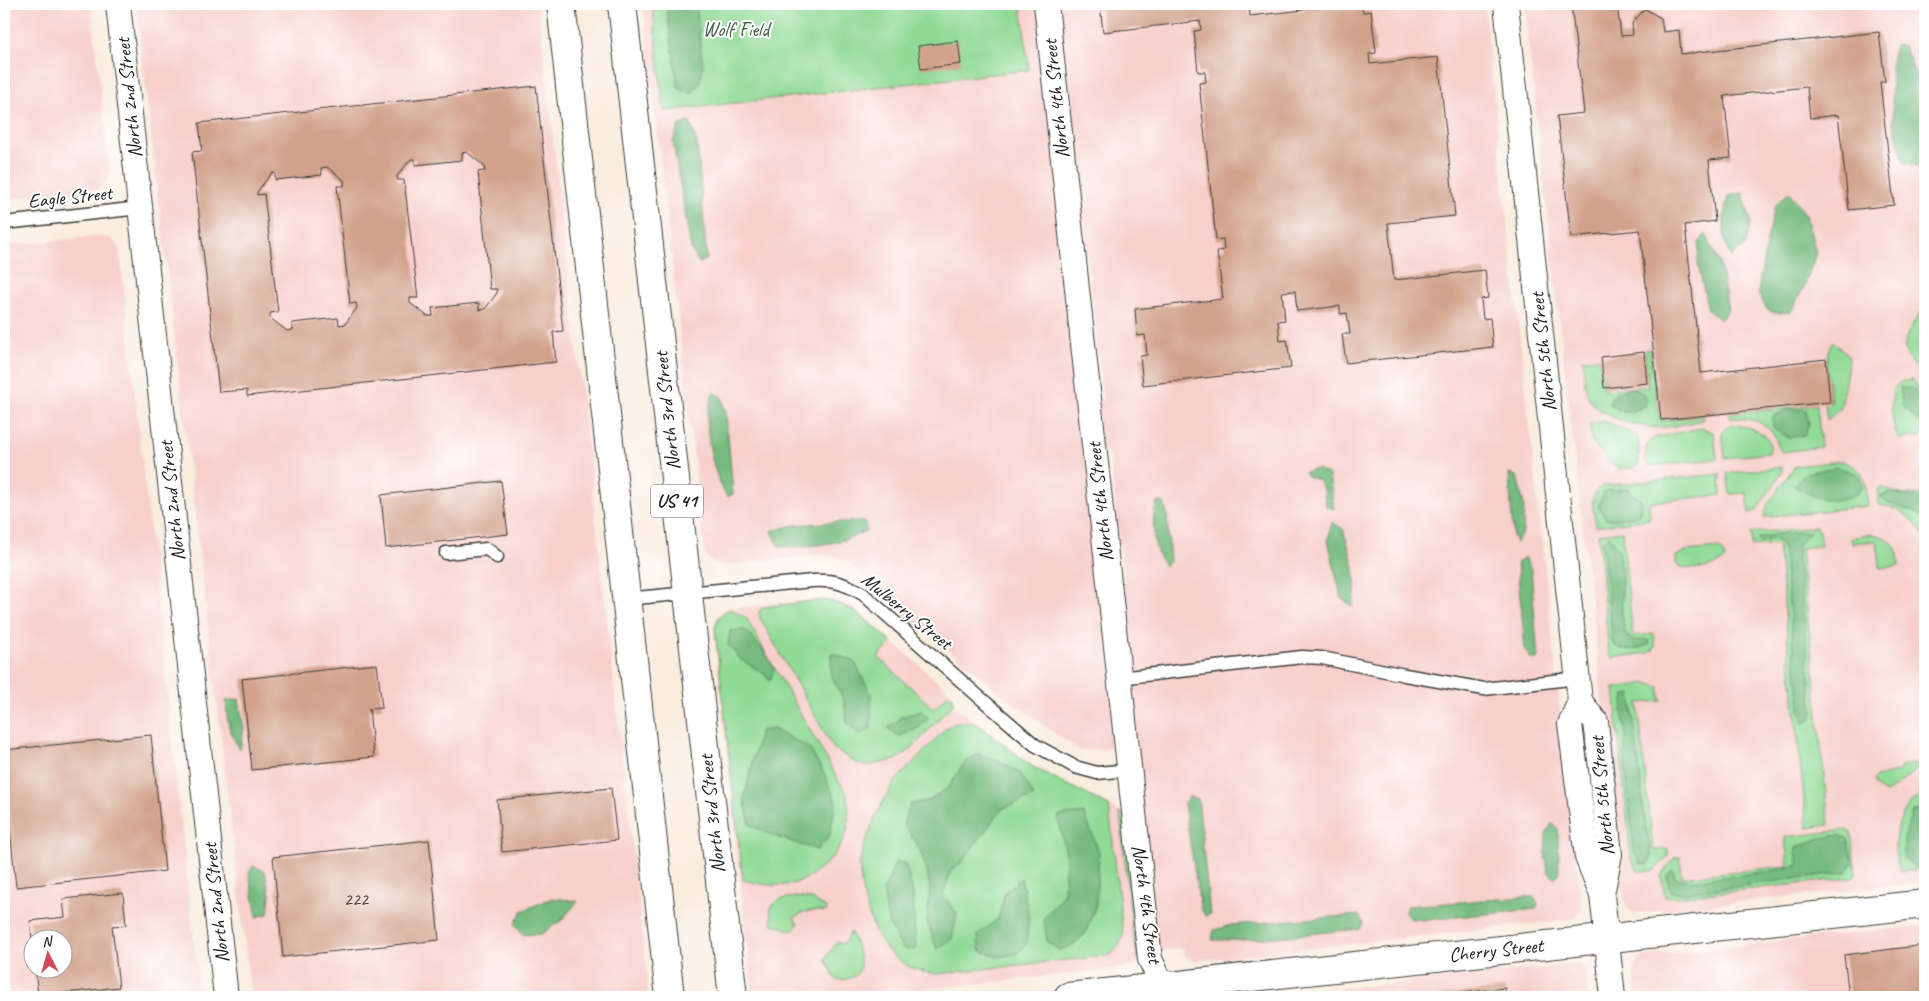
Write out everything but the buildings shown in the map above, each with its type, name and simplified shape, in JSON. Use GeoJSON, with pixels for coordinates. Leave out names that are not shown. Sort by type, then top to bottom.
{"type":"FeatureCollection","features":[{"type":"Feature","properties":{"kind":"main road"},"geometry":{"type":"LineString","coordinates":[[561,4],[670,997]]}},
{"type":"Feature","properties":{"kind":"main road","name":"North 3rd Street"},"geometry":{"type":"LineString","coordinates":[[622,4],[733,997]]}},
{"type":"Feature","properties":{"kind":"main road","name":"Cherry Street"},"geometry":{"type":"LineString","coordinates":[[1068,997],[1163,992],[1606,938],[1925,904]]}},
{"type":"Feature","properties":{"kind":"street","name":"North 2nd Street"},"geometry":{"type":"LineString","coordinates":[[118,4],[226,997]]}},
{"type":"Feature","properties":{"kind":"street","name":"North 4th Street"},"geometry":{"type":"LineString","coordinates":[[1046,4],[1150,959],[1163,992]]}},
{"type":"Feature","properties":{"kind":"street","name":"North 5th Street"},"geometry":{"type":"LineString","coordinates":[[1506,4],[1579,689],[1596,722],[1610,854],[1602,895],[1613,997]]}},
{"type":"Feature","properties":{"kind":"lane","name":"Eagle Street"},"geometry":{"type":"LineString","coordinates":[[4,223],[140,208]]}},
{"type":"Feature","properties":{"kind":"lane"},"geometry":{"type":"LineString","coordinates":[[446,553],[487,549],[497,557]]}},
{"type":"Feature","properties":{"kind":"lane","name":"Mulberry Street"},"geometry":{"type":"LineString","coordinates":[[626,599],[812,581],[832,580],[848,585],[863,594],[991,707],[1043,749],[1075,767],[1097,773],[1130,770]]}},
{"type":"Feature","properties":{"kind":"lane"},"geometry":{"type":"LineString","coordinates":[[1119,678],[1273,660],[1315,658],[1484,689],[1579,689]]}},
{"type":"Feature","properties":{"kind":"shaded area"},"geometry":{"type":"Polygon","coordinates":[[[4,4],[91,4],[110,173],[105,183],[97,189],[4,199],[4,4]]]}},
{"type":"Feature","properties":{"kind":"shaded area"},"geometry":{"type":"Polygon","coordinates":[[[136,4],[538,4],[648,997],[251,997],[136,4]]]}},
{"type":"Feature","properties":{"kind":"shaded area"},"geometry":{"type":"Polygon","coordinates":[[[643,4],[1038,4],[1119,743],[1103,749],[1080,751],[1017,706],[899,609],[847,561],[837,557],[819,555],[722,565],[713,563],[705,555],[643,4]]]}},
{"type":"Feature","properties":{"kind":"shaded area"},"geometry":{"type":"Polygon","coordinates":[[[1060,4],[1484,4],[1582,911],[1574,919],[1194,961],[1187,958],[1183,948],[1157,951],[1121,638],[1129,628],[1110,456],[1101,447],[1097,406],[1103,398],[1060,4]]]}},
{"type":"Feature","properties":{"kind":"shaded area"},"geometry":{"type":"Polygon","coordinates":[[[1524,4],[1925,4],[1925,882],[1645,912],[1633,913],[1627,908],[1624,899],[1524,4]]]}},
{"type":"Feature","properties":{"kind":"shaded area"},"geometry":{"type":"Polygon","coordinates":[[[101,236],[112,239],[119,247],[200,997],[4,997],[4,246],[101,236]]]}},
{"type":"Feature","properties":{"kind":"shaded area"},"geometry":{"type":"Polygon","coordinates":[[[823,599],[838,601],[853,607],[953,695],[953,705],[1033,766],[1124,813],[1140,961],[1133,967],[1126,968],[850,997],[754,997],[714,630],[716,619],[721,612],[730,608],[823,599]]]}},
{"type":"Feature","properties":{"kind":"shaded area"},"geometry":{"type":"Polygon","coordinates":[[[1925,925],[1925,997],[1637,997],[1634,970],[1636,963],[1644,956],[1925,925]]]}},
{"type":"Feature","properties":{"kind":"shaded area"},"geometry":{"type":"Polygon","coordinates":[[[1580,964],[1585,971],[1588,997],[1256,997],[1580,964]]]}},
{"type":"Feature","properties":{"kind":"green space","name":"Wolf Field"},"geometry":{"type":"Polygon","coordinates":[[[652,4],[1021,4],[1029,70],[664,111],[652,4]]]}},
{"type":"Feature","properties":{"kind":"green space"},"geometry":{"type":"Polygon","coordinates":[[[666,4],[696,4],[703,66],[700,83],[691,94],[678,87],[666,4]]]}},
{"type":"Feature","properties":{"kind":"green space"},"geometry":{"type":"Polygon","coordinates":[[[1895,45],[1905,47],[1920,89],[1923,161],[1919,168],[1904,162],[1893,123],[1891,61],[1895,45]]]}},
{"type":"Feature","properties":{"kind":"green space"},"geometry":{"type":"Polygon","coordinates":[[[690,122],[697,144],[707,259],[699,263],[691,249],[673,142],[679,125],[690,122]]]}},
{"type":"Feature","properties":{"kind":"green space"},"geometry":{"type":"Polygon","coordinates":[[[1789,192],[1806,215],[1816,253],[1804,287],[1791,312],[1774,313],[1766,308],[1758,292],[1775,206],[1789,192]]]}},
{"type":"Feature","properties":{"kind":"green space"},"geometry":{"type":"Polygon","coordinates":[[[1743,193],[1751,221],[1745,246],[1731,257],[1724,234],[1728,196],[1743,193]]]}},
{"type":"Feature","properties":{"kind":"green space"},"geometry":{"type":"Polygon","coordinates":[[[1706,234],[1720,265],[1728,310],[1720,320],[1708,310],[1698,264],[1699,243],[1706,234]]]}},
{"type":"Feature","properties":{"kind":"green space"},"geometry":{"type":"Polygon","coordinates":[[[1925,307],[1925,372],[1920,372],[1906,353],[1905,341],[1910,328],[1925,307]]]}},
{"type":"Feature","properties":{"kind":"green space"},"geometry":{"type":"Polygon","coordinates":[[[1833,342],[1849,357],[1841,408],[1827,420],[1825,404],[1831,403],[1827,354],[1833,342]]]}},
{"type":"Feature","properties":{"kind":"green space"},"geometry":{"type":"Polygon","coordinates":[[[1650,349],[1660,421],[1702,416],[1703,420],[1670,426],[1645,426],[1633,424],[1609,415],[1592,402],[1586,390],[1583,359],[1599,358],[1604,390],[1648,386],[1645,350],[1650,349]]]}},
{"type":"Feature","properties":{"kind":"green space"},"geometry":{"type":"Polygon","coordinates":[[[1911,380],[1915,382],[1919,395],[1925,397],[1925,436],[1899,439],[1894,427],[1893,393],[1899,383],[1911,380]]]}},
{"type":"Feature","properties":{"kind":"green space"},"geometry":{"type":"Polygon","coordinates":[[[1900,387],[1914,389],[1921,405],[1925,407],[1925,428],[1902,405],[1900,387]]]}},
{"type":"Feature","properties":{"kind":"green space"},"geometry":{"type":"Polygon","coordinates":[[[1633,388],[1646,395],[1645,406],[1634,411],[1623,412],[1609,403],[1615,393],[1633,388]]]}},
{"type":"Feature","properties":{"kind":"green space"},"geometry":{"type":"Polygon","coordinates":[[[713,393],[721,396],[726,412],[733,494],[727,497],[722,489],[712,461],[709,440],[707,418],[713,393]]]}},
{"type":"Feature","properties":{"kind":"green space"},"geometry":{"type":"Polygon","coordinates":[[[1817,405],[1821,447],[1782,452],[1774,436],[1765,426],[1748,419],[1730,418],[1728,414],[1817,405]]]}},
{"type":"Feature","properties":{"kind":"green space"},"geometry":{"type":"Polygon","coordinates":[[[1789,409],[1806,410],[1809,425],[1805,435],[1789,438],[1773,428],[1773,416],[1789,409]]]}},
{"type":"Feature","properties":{"kind":"green space"},"geometry":{"type":"Polygon","coordinates":[[[1604,421],[1637,436],[1639,442],[1638,465],[1632,468],[1619,469],[1592,442],[1590,424],[1604,421]]]}},
{"type":"Feature","properties":{"kind":"green space"},"geometry":{"type":"Polygon","coordinates":[[[1733,425],[1759,432],[1768,440],[1770,446],[1769,453],[1725,458],[1722,432],[1728,426],[1733,425]]]}},
{"type":"Feature","properties":{"kind":"green space"},"geometry":{"type":"Polygon","coordinates":[[[1702,428],[1714,433],[1717,459],[1650,466],[1645,461],[1646,448],[1653,438],[1702,428]]]}},
{"type":"Feature","properties":{"kind":"green space"},"geometry":{"type":"Polygon","coordinates":[[[1842,461],[1856,468],[1863,478],[1868,506],[1764,517],[1768,504],[1795,466],[1842,461]]]}},
{"type":"Feature","properties":{"kind":"green space"},"geometry":{"type":"Polygon","coordinates":[[[1782,467],[1782,472],[1756,511],[1749,513],[1747,493],[1730,494],[1727,473],[1782,467]]]}},
{"type":"Feature","properties":{"kind":"green space"},"geometry":{"type":"Polygon","coordinates":[[[1836,467],[1858,474],[1862,487],[1856,494],[1839,500],[1829,500],[1819,498],[1794,485],[1806,473],[1836,467]]]}},
{"type":"Feature","properties":{"kind":"green space"},"geometry":{"type":"Polygon","coordinates":[[[1317,469],[1329,475],[1334,509],[1326,506],[1324,490],[1318,480],[1307,476],[1304,472],[1317,469]]]}},
{"type":"Feature","properties":{"kind":"green space"},"geometry":{"type":"Polygon","coordinates":[[[1509,474],[1517,476],[1524,505],[1523,532],[1516,543],[1513,536],[1509,474]]]}},
{"type":"Feature","properties":{"kind":"green space"},"geometry":{"type":"Polygon","coordinates":[[[1720,474],[1721,495],[1649,502],[1650,519],[1596,526],[1593,499],[1602,486],[1720,474]]]}},
{"type":"Feature","properties":{"kind":"green space"},"geometry":{"type":"Polygon","coordinates":[[[1880,487],[1904,495],[1925,494],[1925,538],[1912,520],[1901,512],[1894,508],[1879,505],[1878,489],[1880,487]]]}},
{"type":"Feature","properties":{"kind":"green space"},"geometry":{"type":"Polygon","coordinates":[[[1627,488],[1642,501],[1639,514],[1631,517],[1606,519],[1598,506],[1605,491],[1627,488]]]}},
{"type":"Feature","properties":{"kind":"green space"},"geometry":{"type":"Polygon","coordinates":[[[1890,493],[1925,499],[1925,520],[1880,496],[1890,493]]]}},
{"type":"Feature","properties":{"kind":"green space"},"geometry":{"type":"Polygon","coordinates":[[[1157,502],[1164,503],[1167,515],[1170,561],[1165,566],[1157,553],[1154,536],[1153,526],[1157,502]]]}},
{"type":"Feature","properties":{"kind":"green space"},"geometry":{"type":"Polygon","coordinates":[[[864,522],[867,530],[846,539],[824,544],[779,547],[772,531],[794,525],[864,522]]]}},
{"type":"Feature","properties":{"kind":"green space"},"geometry":{"type":"Polygon","coordinates":[[[1332,522],[1343,529],[1352,558],[1356,587],[1352,607],[1341,597],[1328,540],[1332,522]]]}},
{"type":"Feature","properties":{"kind":"green space"},"geometry":{"type":"Polygon","coordinates":[[[1817,527],[1821,546],[1801,548],[1829,825],[1807,828],[1778,544],[1752,546],[1751,533],[1817,527]]]}},
{"type":"Feature","properties":{"kind":"green space"},"geometry":{"type":"Polygon","coordinates":[[[1622,531],[1633,636],[1654,634],[1655,648],[1649,653],[1612,658],[1609,654],[1598,534],[1622,531]]]}},
{"type":"Feature","properties":{"kind":"green space"},"geometry":{"type":"Polygon","coordinates":[[[1801,532],[1810,533],[1798,545],[1798,558],[1813,713],[1810,720],[1804,722],[1800,708],[1783,549],[1780,542],[1772,539],[1759,542],[1758,538],[1801,532]]]}},
{"type":"Feature","properties":{"kind":"green space"},"geometry":{"type":"Polygon","coordinates":[[[1872,534],[1890,540],[1896,548],[1899,566],[1880,568],[1877,541],[1852,543],[1851,538],[1872,534]]]}},
{"type":"Feature","properties":{"kind":"green space"},"geometry":{"type":"Polygon","coordinates":[[[1609,536],[1620,552],[1622,615],[1625,634],[1633,640],[1649,640],[1650,644],[1636,649],[1627,650],[1613,645],[1602,541],[1609,536]]]}},
{"type":"Feature","properties":{"kind":"green space"},"geometry":{"type":"Polygon","coordinates":[[[1720,548],[1725,558],[1716,565],[1694,569],[1676,564],[1676,556],[1686,551],[1720,548]]]}},
{"type":"Feature","properties":{"kind":"green space"},"geometry":{"type":"Polygon","coordinates":[[[1524,557],[1531,569],[1538,659],[1531,659],[1525,650],[1517,563],[1524,557]]]}},
{"type":"Feature","properties":{"kind":"green space"},"geometry":{"type":"Polygon","coordinates":[[[823,600],[834,602],[853,610],[892,642],[878,657],[934,709],[948,694],[953,696],[953,704],[909,751],[896,760],[866,766],[854,762],[833,748],[760,618],[759,611],[763,607],[823,600]]]}},
{"type":"Feature","properties":{"kind":"green space"},"geometry":{"type":"Polygon","coordinates":[[[730,609],[746,618],[847,795],[848,824],[839,848],[819,870],[796,883],[776,885],[743,880],[715,629],[720,617],[730,609]]]}},
{"type":"Feature","properties":{"kind":"green space"},"geometry":{"type":"Polygon","coordinates":[[[746,630],[767,655],[774,669],[770,681],[763,673],[740,659],[728,645],[730,631],[746,630]]]}},
{"type":"Feature","properties":{"kind":"green space"},"geometry":{"type":"Polygon","coordinates":[[[831,653],[854,661],[871,694],[871,729],[859,735],[847,723],[844,701],[831,675],[831,653]]]}},
{"type":"Feature","properties":{"kind":"green space"},"geometry":{"type":"Polygon","coordinates":[[[1647,683],[1659,687],[1661,701],[1638,703],[1653,850],[1668,849],[1668,856],[1654,871],[1638,871],[1631,859],[1614,688],[1647,683]]]}},
{"type":"Feature","properties":{"kind":"green space"},"geometry":{"type":"Polygon","coordinates":[[[1631,694],[1646,828],[1652,858],[1648,865],[1640,864],[1634,851],[1624,755],[1626,735],[1622,711],[1625,695],[1631,694]]]}},
{"type":"Feature","properties":{"kind":"green space"},"geometry":{"type":"Polygon","coordinates":[[[239,699],[244,729],[240,749],[229,726],[226,701],[239,699]]]}},
{"type":"Feature","properties":{"kind":"green space"},"geometry":{"type":"Polygon","coordinates":[[[921,711],[929,718],[917,729],[900,736],[888,728],[901,717],[921,711]]]}},
{"type":"Feature","properties":{"kind":"green space"},"geometry":{"type":"Polygon","coordinates":[[[956,723],[978,724],[1033,767],[1109,806],[1123,935],[1120,944],[1113,953],[1104,956],[936,974],[906,965],[883,945],[873,926],[862,888],[860,863],[869,833],[891,787],[898,778],[946,728],[956,723]]]}},
{"type":"Feature","properties":{"kind":"green space"},"geometry":{"type":"Polygon","coordinates":[[[774,729],[809,748],[824,773],[836,802],[830,835],[817,850],[774,836],[750,825],[744,798],[760,731],[774,729]]]}},
{"type":"Feature","properties":{"kind":"green space"},"geometry":{"type":"Polygon","coordinates":[[[978,754],[997,759],[1021,774],[1034,796],[1002,809],[961,863],[951,870],[943,895],[957,914],[952,939],[937,949],[927,921],[930,888],[927,870],[917,844],[903,824],[910,804],[930,800],[948,788],[965,762],[978,754]]]}},
{"type":"Feature","properties":{"kind":"green space"},"geometry":{"type":"Polygon","coordinates":[[[1919,764],[1914,772],[1887,793],[1875,786],[1873,781],[1876,777],[1898,772],[1901,767],[1919,764]]]}},
{"type":"Feature","properties":{"kind":"green space"},"geometry":{"type":"Polygon","coordinates":[[[1925,791],[1925,869],[1901,872],[1895,849],[1898,827],[1908,806],[1925,791]]]}},
{"type":"Feature","properties":{"kind":"green space"},"geometry":{"type":"Polygon","coordinates":[[[1189,797],[1198,799],[1210,914],[1205,916],[1200,906],[1184,804],[1189,797]]]}},
{"type":"Feature","properties":{"kind":"green space"},"geometry":{"type":"Polygon","coordinates":[[[1921,809],[1925,818],[1925,866],[1914,867],[1904,858],[1904,839],[1912,811],[1921,809]]]}},
{"type":"Feature","properties":{"kind":"green space"},"geometry":{"type":"Polygon","coordinates":[[[1084,813],[1099,852],[1096,905],[1085,934],[1073,945],[1059,950],[1047,942],[1044,918],[1064,893],[1066,854],[1058,816],[1084,813]]]}},
{"type":"Feature","properties":{"kind":"green space"},"geometry":{"type":"Polygon","coordinates":[[[1120,813],[1127,820],[1138,959],[1132,928],[1120,813]]]}},
{"type":"Feature","properties":{"kind":"green space"},"geometry":{"type":"Polygon","coordinates":[[[1552,823],[1558,829],[1559,874],[1554,878],[1548,872],[1545,852],[1546,834],[1552,823]]]}},
{"type":"Feature","properties":{"kind":"green space"},"geometry":{"type":"Polygon","coordinates":[[[1846,830],[1851,832],[1856,874],[1853,878],[1676,897],[1665,896],[1661,876],[1674,858],[1680,857],[1682,877],[1788,866],[1785,837],[1846,830]]]}},
{"type":"Feature","properties":{"kind":"green space"},"geometry":{"type":"Polygon","coordinates":[[[1839,835],[1847,838],[1853,862],[1847,872],[1686,893],[1672,892],[1669,888],[1667,875],[1672,870],[1676,878],[1689,881],[1772,871],[1799,865],[1795,848],[1820,838],[1839,835]]]}},
{"type":"Feature","properties":{"kind":"green space"},"geometry":{"type":"Polygon","coordinates":[[[896,862],[905,863],[913,892],[916,950],[903,949],[889,925],[883,892],[896,862]]]}},
{"type":"Feature","properties":{"kind":"green space"},"geometry":{"type":"Polygon","coordinates":[[[253,866],[265,871],[270,894],[268,914],[257,917],[249,873],[253,866]]]}},
{"type":"Feature","properties":{"kind":"green space"},"geometry":{"type":"Polygon","coordinates":[[[1021,878],[1029,917],[1026,944],[1017,954],[997,957],[979,950],[978,935],[998,919],[1005,892],[1021,878]]]}},
{"type":"Feature","properties":{"kind":"green space"},"geometry":{"type":"Polygon","coordinates":[[[797,897],[812,899],[827,909],[826,912],[809,911],[801,913],[794,918],[798,924],[793,931],[773,924],[770,910],[772,906],[781,899],[797,897]]]}},
{"type":"Feature","properties":{"kind":"green space"},"geometry":{"type":"Polygon","coordinates":[[[1534,897],[1538,904],[1536,909],[1426,920],[1411,919],[1405,912],[1407,906],[1534,897]]]}},
{"type":"Feature","properties":{"kind":"green space"},"geometry":{"type":"Polygon","coordinates":[[[552,898],[578,901],[562,920],[541,934],[524,935],[515,924],[522,911],[552,898]]]}},
{"type":"Feature","properties":{"kind":"green space"},"geometry":{"type":"Polygon","coordinates":[[[1359,915],[1363,923],[1360,929],[1246,940],[1212,940],[1214,930],[1231,925],[1359,915]]]}},
{"type":"Feature","properties":{"kind":"green space"},"geometry":{"type":"Polygon","coordinates":[[[851,932],[860,965],[854,976],[836,980],[825,959],[837,942],[843,944],[851,932]]]}}]}
